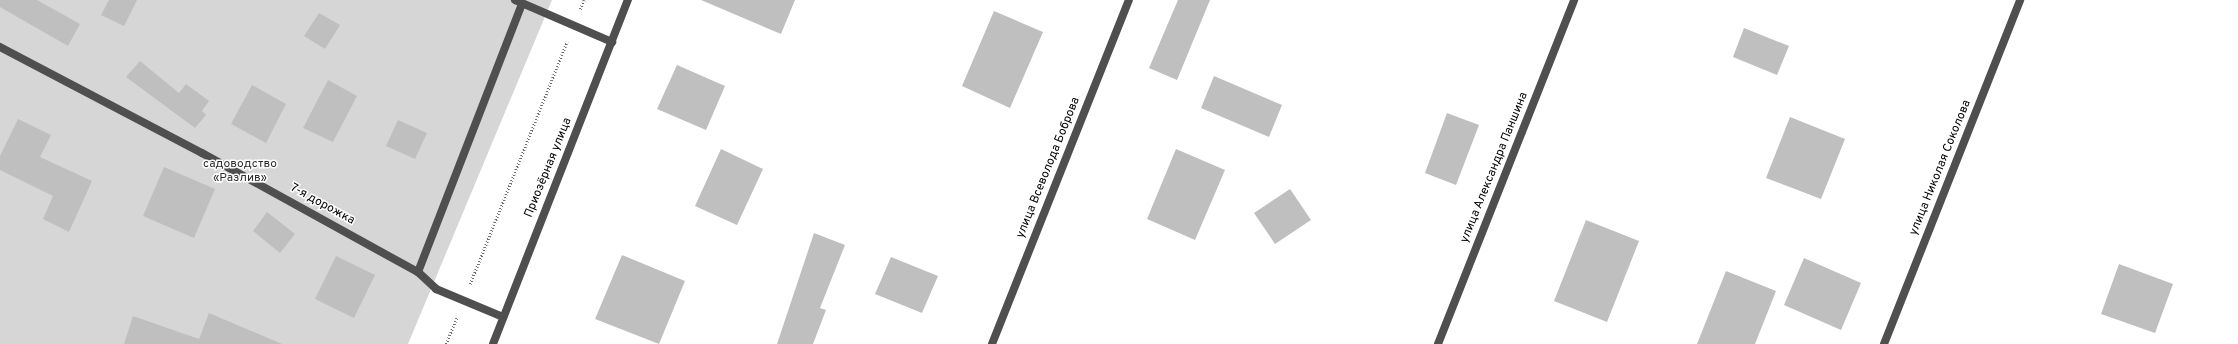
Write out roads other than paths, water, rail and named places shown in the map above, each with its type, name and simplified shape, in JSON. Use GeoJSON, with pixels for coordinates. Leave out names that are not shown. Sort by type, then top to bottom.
{"type":"FeatureCollection","features":[{"type":"Feature","properties":{"kind":"street","name":"Приозёрная улица"},"geometry":{"type":"LineString","coordinates":[[492,344],[628,0]]}},
{"type":"Feature","properties":{"kind":"street","name":"улица Всеволода Боброва"},"geometry":{"type":"LineString","coordinates":[[992,344],[1129,0]]}},
{"type":"Feature","properties":{"kind":"street","name":"улица Александра Паншина"},"geometry":{"type":"LineString","coordinates":[[1438,344],[1574,0]]}},
{"type":"Feature","properties":{"kind":"street","name":"улица Николая Соколова"},"geometry":{"type":"LineString","coordinates":[[1884,344],[2020,0]]}},
{"type":"Feature","properties":{"kind":"street"},"geometry":{"type":"LineString","coordinates":[[418,272],[519,2],[573,27],[612,42]]}},
{"type":"Feature","properties":{"kind":"street","name":"7-я дорожка"},"geometry":{"type":"LineString","coordinates":[[0,47],[202,152],[418,272],[436,288],[503,317]]}},
{"type":"Feature","properties":{"kind":"park label","name":"садоводство «Разлив»"},"geometry":{"type":"Point","coordinates":[240,172]}}]}
